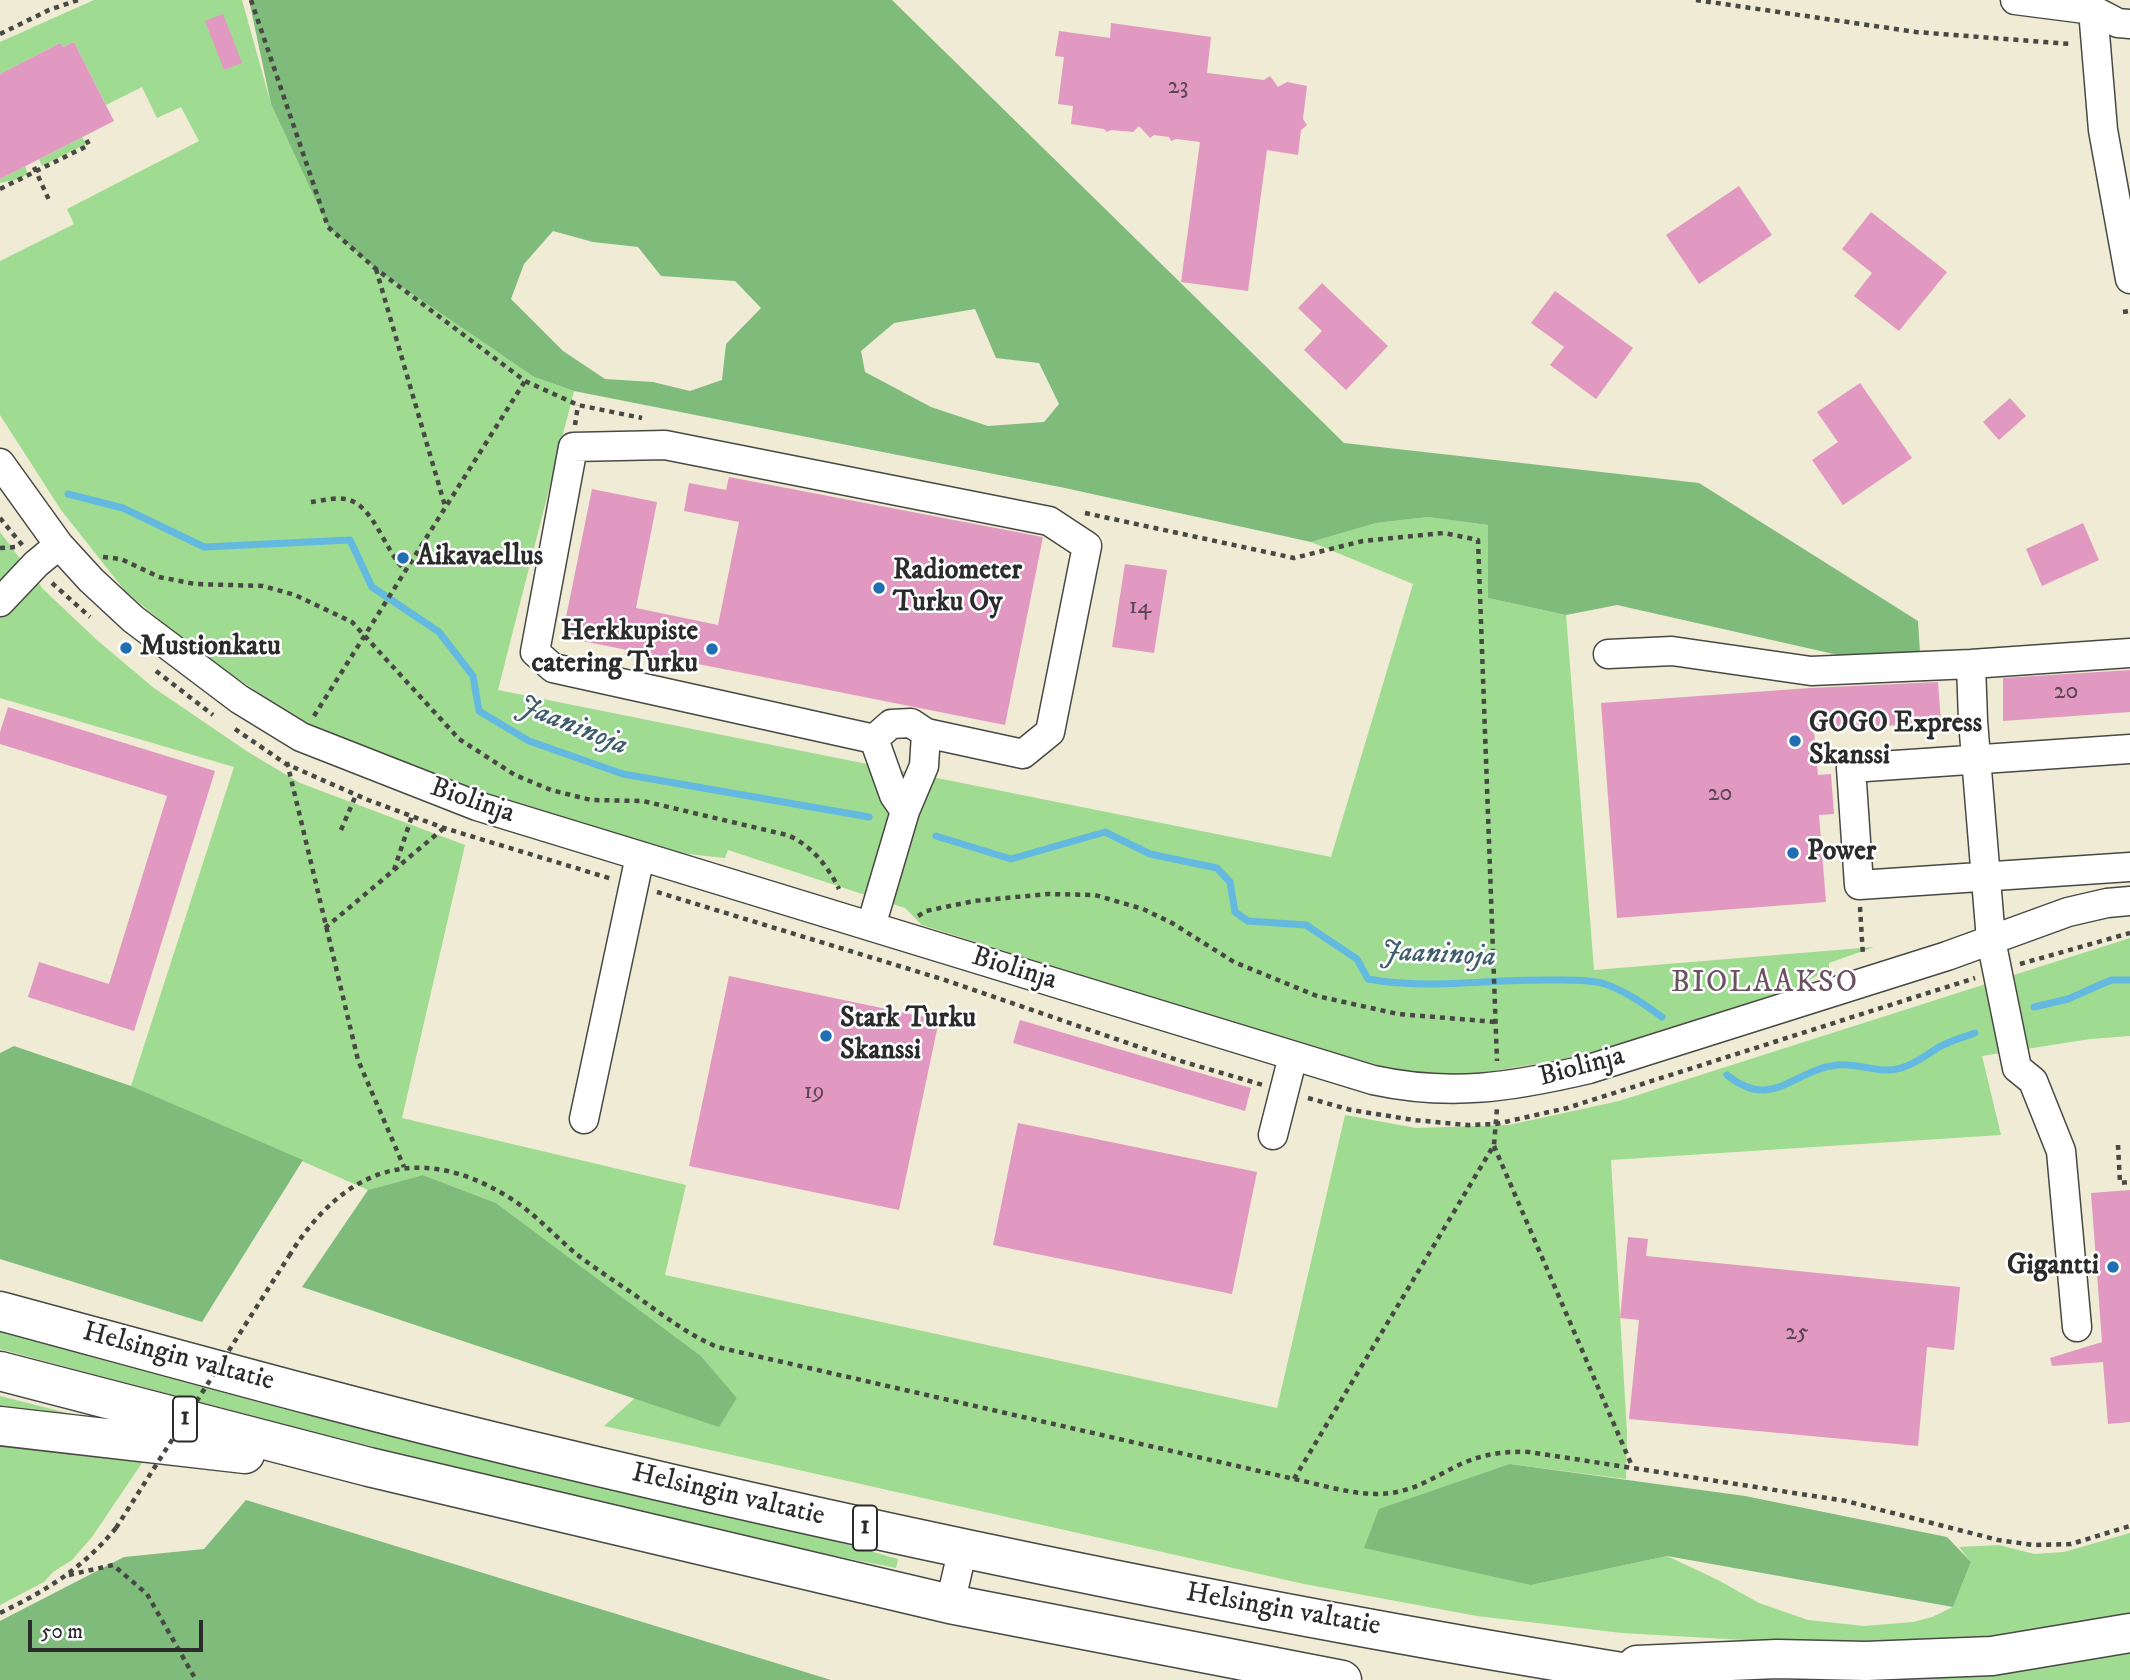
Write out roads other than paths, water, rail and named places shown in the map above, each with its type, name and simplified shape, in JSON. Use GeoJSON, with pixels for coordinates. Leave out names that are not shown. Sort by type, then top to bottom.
{"type":"FeatureCollection","features":[{"type":"Feature","properties":{"kind":"highway"},"geometry":{"type":"LineString","coordinates":[[0,1288],[152,1352]]}},
{"type":"Feature","properties":{"kind":"highway","name":"Helsingin valtatie"},"geometry":{"type":"LineString","coordinates":[[0,1311],[520,1448],[834,1521],[1138,1584],[1586,1667],[1671,1680]]}},
{"type":"Feature","properties":{"kind":"highway","name":"Helsingin valtatie"},"geometry":{"type":"LineString","coordinates":[[0,1371],[369,1467],[950,1604],[1342,1680]]}},
{"type":"Feature","properties":{"kind":"highway"},"geometry":{"type":"LineString","coordinates":[[0,1426],[369,1467]]}},
{"type":"Feature","properties":{"kind":"highway"},"geometry":{"type":"LineString","coordinates":[[1586,1667],[1777,1659],[1866,1661],[1992,1656],[2130,1633]]}},
{"type":"Feature","properties":{"kind":"street"},"geometry":{"type":"LineString","coordinates":[[2015,0],[2104,5],[2118,23],[2130,24]]}},
{"type":"Feature","properties":{"kind":"street"},"geometry":{"type":"LineString","coordinates":[[2104,5],[2095,46],[2117,144],[2130,279]]}},
{"type":"Feature","properties":{"kind":"street"},"geometry":{"type":"LineString","coordinates":[[573,447],[678,447],[1049,521],[1087,546],[1051,732],[1023,754],[926,733],[911,723],[891,724],[874,739],[553,668],[535,652],[573,447]]}},
{"type":"Feature","properties":{"kind":"street","name":"Biolinja"},"geometry":{"type":"LineString","coordinates":[[0,463],[59,545],[132,620],[239,699],[301,737],[477,806],[1373,1080],[1432,1090],[1464,1090],[1541,1080],[1589,1069],[1947,956],[2068,912],[2130,901]]}},
{"type":"Feature","properties":{"kind":"street"},"geometry":{"type":"LineString","coordinates":[[0,603],[36,564],[59,545]]}},
{"type":"Feature","properties":{"kind":"street"},"geometry":{"type":"LineString","coordinates":[[1608,654],[1672,651],[1811,671],[2130,653]]}},
{"type":"Feature","properties":{"kind":"street"},"geometry":{"type":"LineString","coordinates":[[1971,664],[1991,940],[2017,1068],[2033,1081],[2061,1150],[2077,1327]]}},
{"type":"Feature","properties":{"kind":"street"},"geometry":{"type":"LineString","coordinates":[[871,926],[905,811],[924,766],[926,733]]}},
{"type":"Feature","properties":{"kind":"street"},"geometry":{"type":"LineString","coordinates":[[874,739],[894,795],[905,811]]}},
{"type":"Feature","properties":{"kind":"street"},"geometry":{"type":"LineString","coordinates":[[2130,749],[1851,768],[1859,885],[2130,867]]}},
{"type":"Feature","properties":{"kind":"street"},"geometry":{"type":"LineString","coordinates":[[584,1119],[640,856]]}},
{"type":"Feature","properties":{"kind":"street"},"geometry":{"type":"LineString","coordinates":[[1273,1135],[1293,1056]]}},
{"type":"Feature","properties":{"kind":"street"},"geometry":{"type":"LineString","coordinates":[[950,1604],[963,1548]]}},
{"type":"Feature","properties":{"kind":"waterway","name":"Jaaninoja"},"geometry":{"type":"LineString","coordinates":[[68,494],[123,508],[204,547],[350,540],[372,587],[439,632],[473,676],[479,711],[529,741],[623,774],[869,817]]}},
{"type":"Feature","properties":{"kind":"waterway","name":"Jaaninoja"},"geometry":{"type":"LineString","coordinates":[[936,836],[1011,859],[1105,832],[1150,854],[1217,868],[1230,882],[1235,912],[1248,921],[1306,925],[1357,959],[1368,979],[1413,984],[1589,981],[1618,989],[1662,1017]]}},
{"type":"Feature","properties":{"kind":"waterway","name":"Jaaninoja"},"geometry":{"type":"LineString","coordinates":[[2034,1007],[2068,999],[2111,980],[2130,980]]}},
{"type":"Feature","properties":{"kind":"waterway","name":"Jaaninoja"},"geometry":{"type":"LineString","coordinates":[[1727,1075],[1757,1090],[1782,1086],[1821,1068],[1837,1065],[1893,1070],[1911,1064],[1943,1045],[1975,1033]]}},
{"type":"Feature","properties":{"kind":"place","name":"Aikavaellus"},"geometry":{"type":"Point","coordinates":[403,558]}},
{"type":"Feature","properties":{"kind":"place","name":"Radiometer Turku Oy"},"geometry":{"type":"Point","coordinates":[879,588]}},
{"type":"Feature","properties":{"kind":"place","name":"Mustionkatu"},"geometry":{"type":"Point","coordinates":[126,648]}},
{"type":"Feature","properties":{"kind":"place","name":"Herkkupiste catering Turku"},"geometry":{"type":"Point","coordinates":[712,649]}},
{"type":"Feature","properties":{"kind":"place","name":"GOGO Express Skanssi"},"geometry":{"type":"Point","coordinates":[1795,741]}},
{"type":"Feature","properties":{"kind":"place","name":"Power"},"geometry":{"type":"Point","coordinates":[1793,853]}},
{"type":"Feature","properties":{"kind":"place","name":"Stark Turku Skanssi"},"geometry":{"type":"Point","coordinates":[826,1036]}},
{"type":"Feature","properties":{"kind":"place","name":"Gigantti"},"geometry":{"type":"Point","coordinates":[2113,1267]}},
{"type":"Feature","properties":{"kind":"district","name":"BIOLAAKSO"},"geometry":{"type":"Point","coordinates":[1765,985]}}]}
